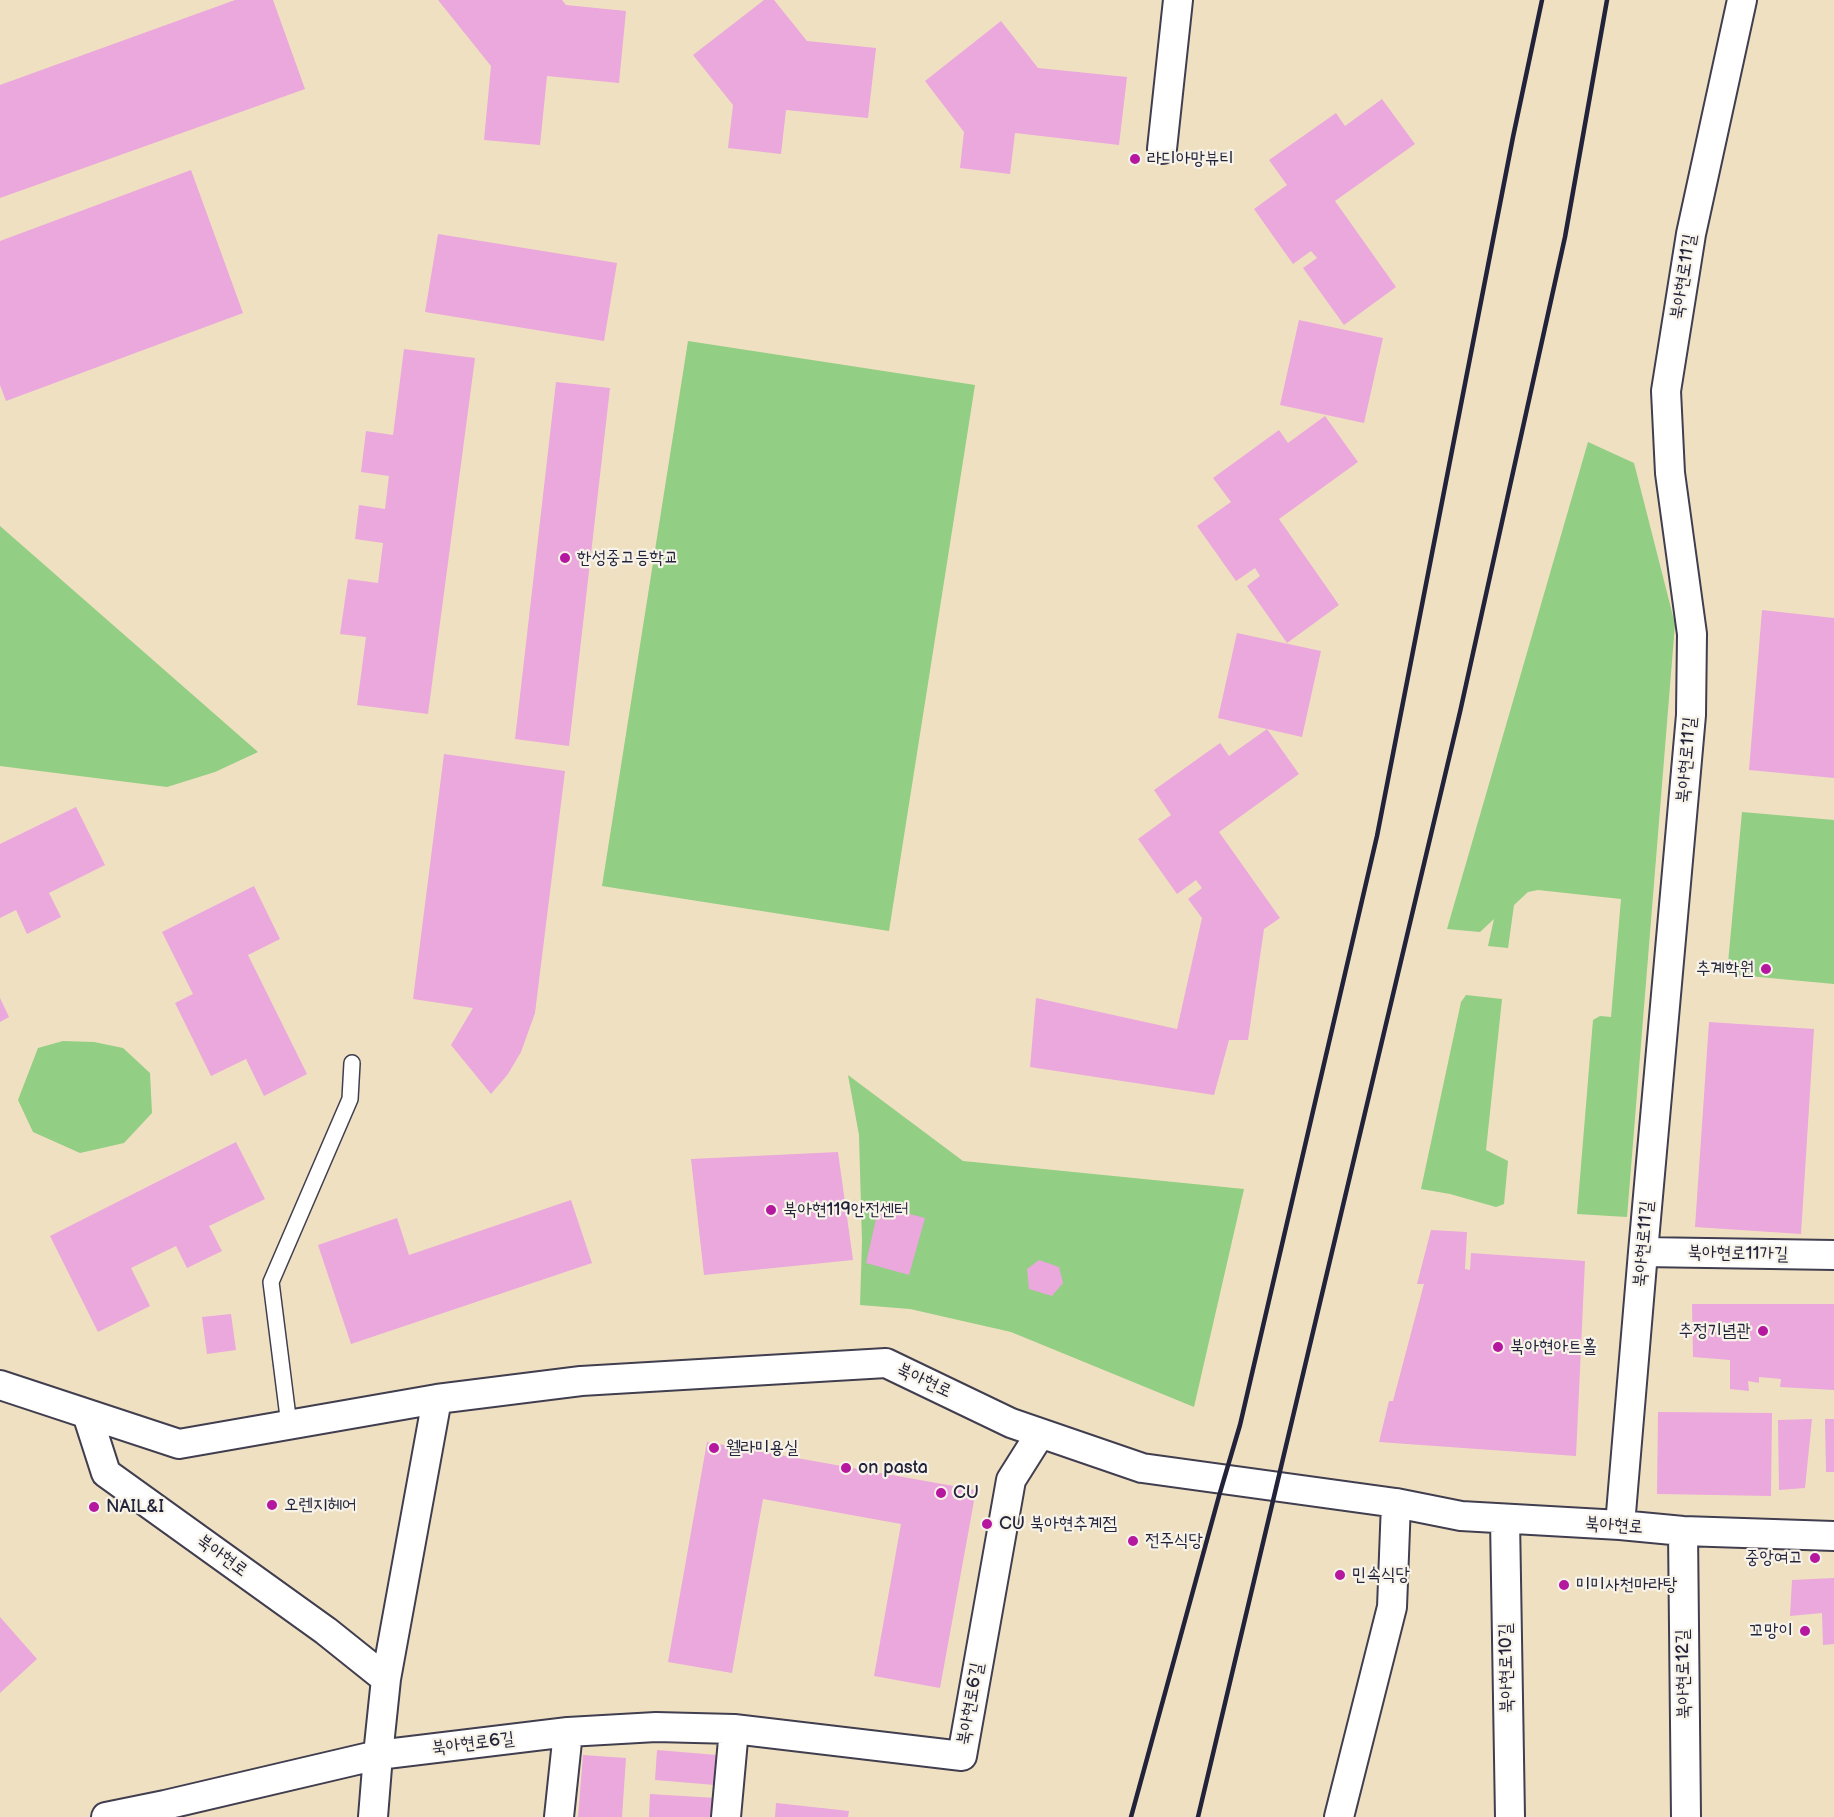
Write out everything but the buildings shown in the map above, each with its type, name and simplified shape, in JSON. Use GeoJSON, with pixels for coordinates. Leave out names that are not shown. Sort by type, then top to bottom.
{"type":"FeatureCollection","features":[{"type":"Feature","properties":{"kind":"street"},"geometry":{"type":"LineString","coordinates":[[1162,149],[1178,0]]}},
{"type":"Feature","properties":{"kind":"street","name":"북아현로11길"},"geometry":{"type":"LineString","coordinates":[[1620,1525],[1692,715],[1692,634],[1670,473],[1666,391],[1691,234],[1742,0]]}},
{"type":"Feature","properties":{"kind":"street","name":"북아현로11가길"},"geometry":{"type":"LineString","coordinates":[[1643,1252],[1834,1255]]}},
{"type":"Feature","properties":{"kind":"street","name":"북아현로"},"geometry":{"type":"LineString","coordinates":[[0,1385],[180,1444],[437,1399],[580,1381],[886,1364],[1011,1423],[1142,1468],[1396,1503],[1461,1516],[1683,1531],[1834,1536]]}},
{"type":"Feature","properties":{"kind":"street"},"geometry":{"type":"LineString","coordinates":[[373,1817],[386,1679],[437,1399]]}},
{"type":"Feature","properties":{"kind":"street","name":"북아현로"},"geometry":{"type":"LineString","coordinates":[[87,1414],[106,1473],[326,1631],[386,1679]]}},
{"type":"Feature","properties":{"kind":"street","name":"북아현로6길"},"geometry":{"type":"LineString","coordinates":[[106,1817],[210,1806],[378,1755],[568,1732],[656,1727],[734,1729],[962,1756],[1011,1479],[1040,1434]]}},
{"type":"Feature","properties":{"kind":"street"},"geometry":{"type":"LineString","coordinates":[[1339,1817],[1392,1607],[1396,1503]]}},
{"type":"Feature","properties":{"kind":"street","name":"북아현로10길"},"geometry":{"type":"LineString","coordinates":[[1505,1519],[1510,1817]]}},
{"type":"Feature","properties":{"kind":"street","name":"북아현로12길"},"geometry":{"type":"LineString","coordinates":[[1683,1531],[1686,1817]]}},
{"type":"Feature","properties":{"kind":"street"},"geometry":{"type":"LineString","coordinates":[[726,1817],[734,1729]]}},
{"type":"Feature","properties":{"kind":"street"},"geometry":{"type":"LineString","coordinates":[[559,1817],[568,1732]]}},
{"type":"Feature","properties":{"kind":"lane"},"geometry":{"type":"LineString","coordinates":[[289,1425],[271,1282],[350,1099],[352,1063]]}},
{"type":"Feature","properties":{"kind":"green space"},"geometry":{"type":"Polygon","coordinates":[[[688,341],[975,385],[889,931],[602,886],[688,341]]]}},
{"type":"Feature","properties":{"kind":"green space"},"geometry":{"type":"Polygon","coordinates":[[[1588,442],[1634,463],[1675,624],[1627,1217],[1577,1214],[1593,1020],[1600,1016],[1611,1017],[1621,899],[1538,890],[1528,892],[1514,905],[1508,948],[1488,946],[1494,919],[1480,932],[1447,929],[1588,442]]]}},
{"type":"Feature","properties":{"kind":"green space"},"geometry":{"type":"Polygon","coordinates":[[[0,526],[258,752],[215,772],[167,787],[0,766],[0,526]]]}},
{"type":"Feature","properties":{"kind":"green space"},"geometry":{"type":"Polygon","coordinates":[[[1742,812],[1834,820],[1834,984],[1727,974],[1742,812]]]}},
{"type":"Feature","properties":{"kind":"green space"},"geometry":{"type":"Polygon","coordinates":[[[1466,995],[1502,999],[1486,1150],[1508,1161],[1504,1204],[1496,1207],[1450,1194],[1421,1189],[1461,1002],[1466,995]]]}},
{"type":"Feature","properties":{"kind":"green space"},"geometry":{"type":"Polygon","coordinates":[[[63,1041],[94,1042],[123,1048],[150,1073],[152,1113],[124,1143],[80,1153],[33,1132],[18,1100],[38,1048],[63,1041]]]}},
{"type":"Feature","properties":{"kind":"green space"},"geometry":{"type":"Polygon","coordinates":[[[848,1075],[963,1161],[1244,1189],[1194,1407],[1011,1332],[910,1309],[860,1305],[862,1242],[859,1135],[848,1075]]]}},
{"type":"Feature","properties":{"kind":"railway"},"geometry":{"type":"LineString","coordinates":[[1131,1817],[1240,1425],[1377,836],[1513,137],[1542,0]]}},
{"type":"Feature","properties":{"kind":"railway"},"geometry":{"type":"LineString","coordinates":[[1198,1817],[1460,712],[1565,237],[1607,0]]}},
{"type":"Feature","properties":{"kind":"place","name":"라디아망뷰티"},"geometry":{"type":"Point","coordinates":[1135,159]}},
{"type":"Feature","properties":{"kind":"place","name":"한성중고등학교"},"geometry":{"type":"Point","coordinates":[565,558]}},
{"type":"Feature","properties":{"kind":"place","name":"추계학원"},"geometry":{"type":"Point","coordinates":[1766,969]}},
{"type":"Feature","properties":{"kind":"place","name":"북아현119안전센터"},"geometry":{"type":"Point","coordinates":[771,1210]}},
{"type":"Feature","properties":{"kind":"place","name":"추정기념관"},"geometry":{"type":"Point","coordinates":[1763,1331]}},
{"type":"Feature","properties":{"kind":"place","name":"북아현아트홀"},"geometry":{"type":"Point","coordinates":[1498,1347]}},
{"type":"Feature","properties":{"kind":"place","name":"웰라미용실"},"geometry":{"type":"Point","coordinates":[714,1448]}},
{"type":"Feature","properties":{"kind":"place","name":"on pasta"},"geometry":{"type":"Point","coordinates":[846,1468]}},
{"type":"Feature","properties":{"kind":"place","name":"CU"},"geometry":{"type":"Point","coordinates":[941,1493]}},
{"type":"Feature","properties":{"kind":"place","name":"오렌지헤어"},"geometry":{"type":"Point","coordinates":[272,1505]}},
{"type":"Feature","properties":{"kind":"place","name":"NAIL&I"},"geometry":{"type":"Point","coordinates":[94,1507]}},
{"type":"Feature","properties":{"kind":"place","name":"CU 북아현추계점"},"geometry":{"type":"Point","coordinates":[987,1524]}},
{"type":"Feature","properties":{"kind":"place","name":"전주식당"},"geometry":{"type":"Point","coordinates":[1133,1541]}},
{"type":"Feature","properties":{"kind":"place","name":"중앙여고"},"geometry":{"type":"Point","coordinates":[1815,1558]}},
{"type":"Feature","properties":{"kind":"place","name":"민속식당"},"geometry":{"type":"Point","coordinates":[1340,1575]}},
{"type":"Feature","properties":{"kind":"place","name":"미미사천마라탕"},"geometry":{"type":"Point","coordinates":[1564,1585]}},
{"type":"Feature","properties":{"kind":"place","name":"꼬망이"},"geometry":{"type":"Point","coordinates":[1805,1631]}}]}
